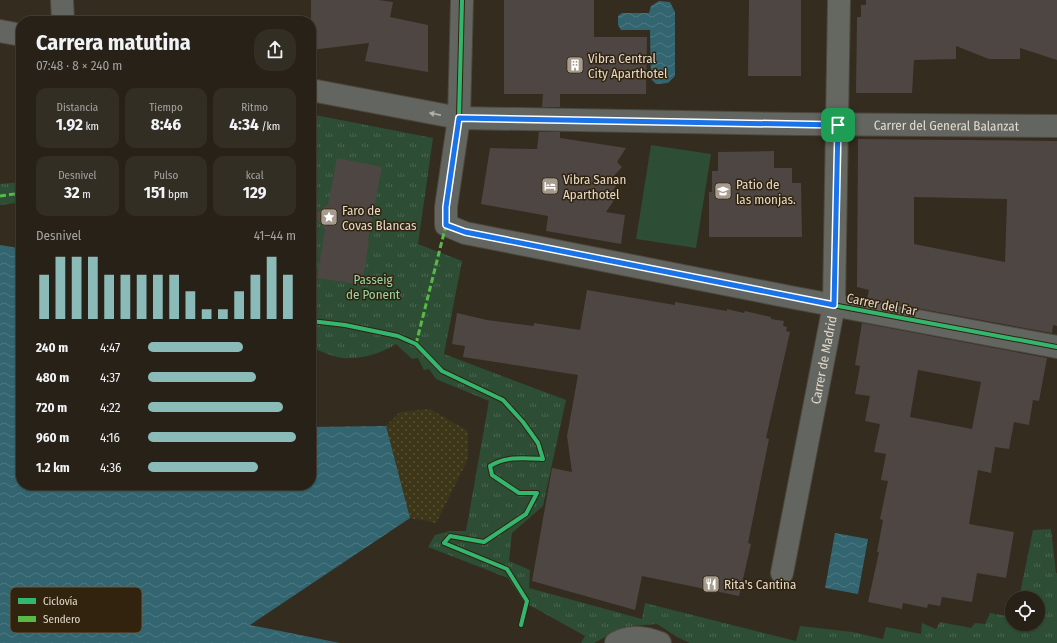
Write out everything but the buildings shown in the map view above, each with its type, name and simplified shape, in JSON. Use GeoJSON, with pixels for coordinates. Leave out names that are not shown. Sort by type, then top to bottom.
{"type":"FeatureCollection","features":[{"type":"Feature","properties":{"kind":"street"},"geometry":{"type":"LineString","coordinates":[[62,0],[62,16]]}},
{"type":"Feature","properties":{"kind":"street"},"geometry":{"type":"LineString","coordinates":[[459,118],[462,0]]}},
{"type":"Feature","properties":{"kind":"street","name":"Carrer de Madrid"},"geometry":{"type":"LineString","coordinates":[[782,573],[834,305],[839,0]]}},
{"type":"Feature","properties":{"kind":"street"},"geometry":{"type":"LineString","coordinates":[[0,31],[16,34]]}},
{"type":"Feature","properties":{"kind":"street","name":"Carrer del General Balanzat"},"geometry":{"type":"LineString","coordinates":[[316,91],[459,118],[838,125],[1057,126]]}},
{"type":"Feature","properties":{"kind":"street","name":"Carrer del Far"},"geometry":{"type":"LineString","coordinates":[[459,118],[446,207],[446,225],[470,234],[1057,347]]}},
{"type":"Feature","properties":{"kind":"street"},"geometry":{"type":"LineString","coordinates":[[616,643],[623,639],[642,637],[660,643]]}},
{"type":"Feature","properties":{"kind":"green space","name":"Passeig de Ponent"},"geometry":{"type":"Polygon","coordinates":[[[316,115],[433,138],[418,244],[462,261],[444,354],[566,400],[543,506],[512,533],[509,561],[530,570],[529,588],[642,619],[645,603],[796,641],[800,626],[852,632],[883,639],[886,627],[921,634],[922,623],[936,629],[940,622],[971,628],[975,623],[985,624],[990,613],[1005,616],[1005,631],[1045,631],[1045,591],[1020,591],[1033,530],[1051,529],[1057,573],[1057,643],[690,643],[677,637],[657,624],[633,626],[620,629],[594,643],[581,643],[585,636],[524,602],[508,578],[428,547],[435,535],[450,531],[466,531],[489,401],[436,379],[429,369],[424,370],[418,358],[412,359],[396,344],[371,355],[356,358],[343,358],[330,355],[316,349],[316,115]]]}},
{"type":"Feature","properties":{"kind":"green space"},"geometry":{"type":"Polygon","coordinates":[[[651,145],[711,154],[696,248],[636,239],[651,145]]]}},
{"type":"Feature","properties":{"kind":"green space"},"geometry":{"type":"Polygon","coordinates":[[[16,182],[16,203],[0,205],[0,184],[16,182]]]}},
{"type":"Feature","properties":{"kind":"sand"},"geometry":{"type":"Polygon","coordinates":[[[430,409],[468,431],[468,459],[436,523],[410,518],[386,426],[400,412],[430,409]]]}},
{"type":"Feature","properties":{"kind":"water"},"geometry":{"type":"Polygon","coordinates":[[[659,1],[670,2],[675,12],[675,76],[668,83],[656,84],[651,79],[650,30],[621,30],[618,25],[618,16],[622,13],[649,13],[651,6],[659,1]]]}},
{"type":"Feature","properties":{"kind":"water"},"geometry":{"type":"Polygon","coordinates":[[[0,245],[16,248],[16,490],[316,490],[316,427],[386,426],[410,518],[250,625],[340,643],[0,643],[0,245]]]}},
{"type":"Feature","properties":{"kind":"water"},"geometry":{"type":"Polygon","coordinates":[[[835,533],[868,539],[858,594],[825,588],[835,533]]]}},
{"type":"Feature","properties":{"kind":"marked path"},"geometry":{"type":"LineString","coordinates":[[0,196],[16,194]]}},
{"type":"Feature","properties":{"kind":"marked path"},"geometry":{"type":"LineString","coordinates":[[416,344],[446,225]]}},
{"type":"Feature","properties":{"kind":"cycle path"},"geometry":{"type":"LineString","coordinates":[[462,0],[459,118],[446,207],[446,225],[465,233],[790,297],[1057,347]]}},
{"type":"Feature","properties":{"kind":"cycle path"},"geometry":{"type":"LineString","coordinates":[[316,322],[345,325],[398,336],[416,344],[442,371],[503,400],[523,422],[538,443],[543,459],[509,459],[490,466],[492,475],[519,493],[537,493],[526,514],[484,542],[450,536],[444,543],[507,569],[527,601],[521,625]]}},
{"type":"Feature","properties":{"kind":"place","name":"Vibra Central City Aparthotel"},"geometry":{"type":"Point","coordinates":[575,65]}},
{"type":"Feature","properties":{"kind":"place","name":"Vibra Sanan Aparthotel"},"geometry":{"type":"Point","coordinates":[550,186]}},
{"type":"Feature","properties":{"kind":"place","name":"Patio de las monjas."},"geometry":{"type":"Point","coordinates":[723,191]}},
{"type":"Feature","properties":{"kind":"place","name":"Faro de Covas Blancas"},"geometry":{"type":"Point","coordinates":[329,217]}},
{"type":"Feature","properties":{"kind":"place","name":"Rita's Cantina"},"geometry":{"type":"Point","coordinates":[711,584]}},
{"type":"Feature","properties":{"kind":"route"},"geometry":{"type":"LineString","coordinates":[[459,118],[838,125],[834,305],[465,232],[446,225],[446,207],[459,118]]}}]}
